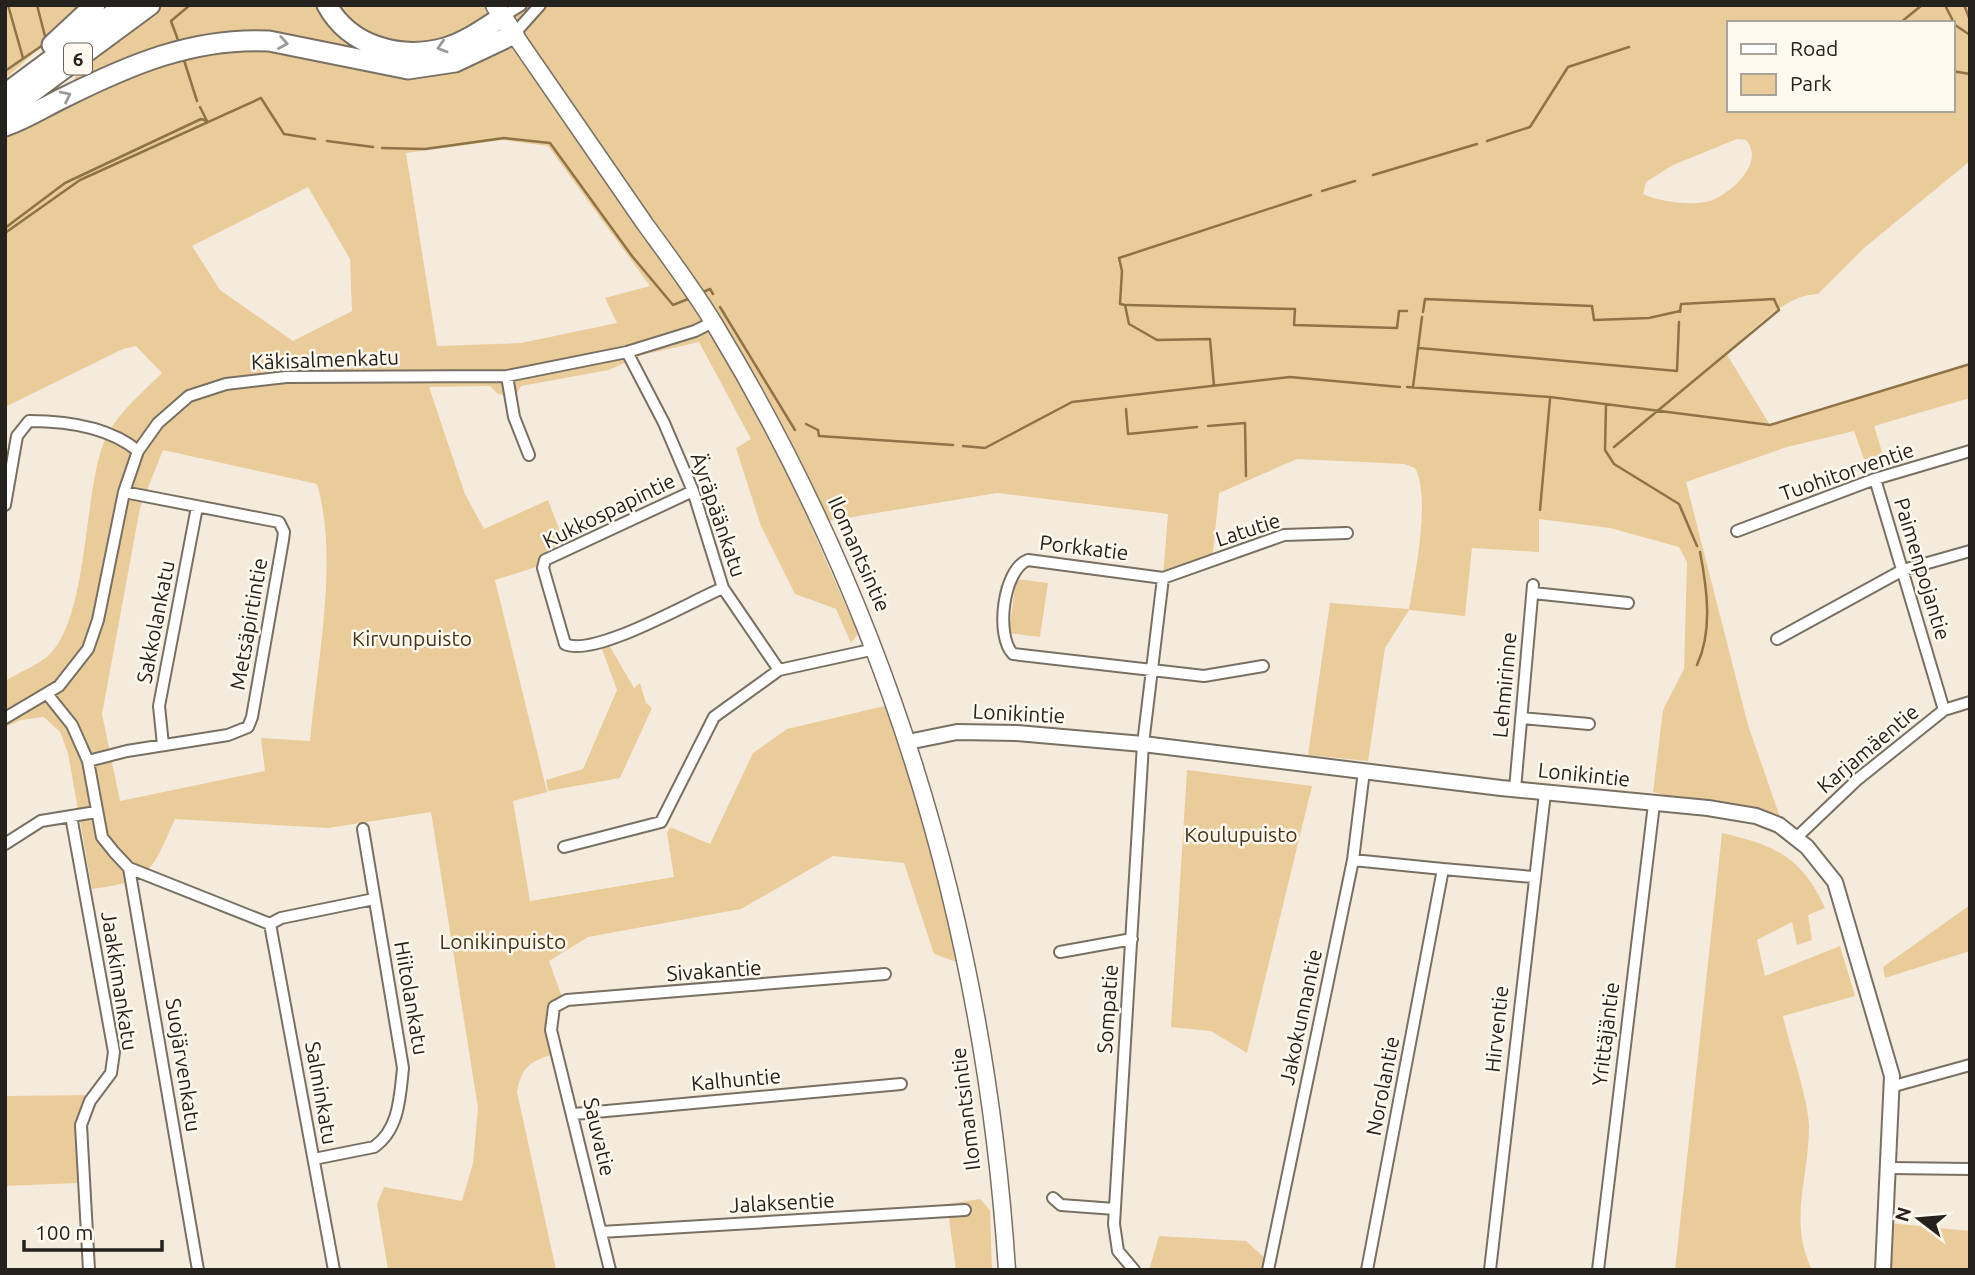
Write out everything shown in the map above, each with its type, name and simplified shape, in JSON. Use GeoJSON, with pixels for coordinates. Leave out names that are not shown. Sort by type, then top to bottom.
{"type":"FeatureCollection","features":[{"type":"Feature","properties":{"kind":"highway"},"geometry":{"type":"LineString","coordinates":[[5,87],[95,5]]}},
{"type":"Feature","properties":{"kind":"highway","name":"6"},"geometry":{"type":"LineString","coordinates":[[5,94],[125,5]]}},
{"type":"Feature","properties":{"kind":"highway","name":"6"},"geometry":{"type":"LineString","coordinates":[[5,112],[150,5]]}},
{"type":"Feature","properties":{"kind":"highway"},"geometry":{"type":"LineString","coordinates":[[327,5],[340,24],[352,34],[373,46],[404,52],[448,47],[499,11]]}},
{"type":"Feature","properties":{"kind":"highway"},"geometry":{"type":"LineString","coordinates":[[5,126],[148,59],[187,47],[249,40],[269,41],[408,69],[455,62],[514,34]]}},
{"type":"Feature","properties":{"kind":"main road","name":"Ilomantsintie"},"geometry":{"type":"LineString","coordinates":[[499,11],[713,322],[784,447],[846,577],[908,742],[944,862],[969,967],[985,1063],[1007,1270]]}},
{"type":"Feature","properties":{"kind":"main road","name":"Ilomantsintie"},"geometry":{"type":"LineString","coordinates":[[998,1270],[999,1195]]}},
{"type":"Feature","properties":{"kind":"street"},"geometry":{"type":"LineString","coordinates":[[499,11],[521,5]]}},
{"type":"Feature","properties":{"kind":"street"},"geometry":{"type":"LineString","coordinates":[[514,34],[540,5]]}},
{"type":"Feature","properties":{"kind":"street","name":"Käkisalmenkatu"},"geometry":{"type":"LineString","coordinates":[[5,718],[48,695],[75,669],[88,649],[100,610],[124,492],[138,451],[158,423],[189,396],[226,384],[286,377],[507,376],[627,352],[695,331],[713,322]]}},
{"type":"Feature","properties":{"kind":"street","name":"Äyräpäänkatu"},"geometry":{"type":"LineString","coordinates":[[627,352],[664,423],[693,491],[723,588],[779,670]]}},
{"type":"Feature","properties":{"kind":"street"},"geometry":{"type":"LineString","coordinates":[[507,376],[514,417],[529,455]]}},
{"type":"Feature","properties":{"kind":"street"},"geometry":{"type":"LineString","coordinates":[[5,505],[17,436],[29,421],[56,421],[94,429],[120,439],[138,451]]}},
{"type":"Feature","properties":{"kind":"street","name":"Tuohitorventie"},"geometry":{"type":"LineString","coordinates":[[1737,531],[1875,479],[1970,452]]}},
{"type":"Feature","properties":{"kind":"street","name":"Paimenpojantie"},"geometry":{"type":"LineString","coordinates":[[1875,479],[1944,710]]}},
{"type":"Feature","properties":{"kind":"street","name":"Kukkospapintie"},"geometry":{"type":"LineString","coordinates":[[693,491],[545,560],[543,568],[565,644],[573,648],[620,636],[723,588]]}},
{"type":"Feature","properties":{"kind":"street","name":"Metsäpirtintie"},"geometry":{"type":"LineString","coordinates":[[88,761],[163,745],[228,736],[248,727],[283,540],[284,532],[279,522],[124,492]]}},
{"type":"Feature","properties":{"kind":"street","name":"Sakkolankatu"},"geometry":{"type":"LineString","coordinates":[[163,745],[159,706],[197,506]]}},
{"type":"Feature","properties":{"kind":"street","name":"Latutie"},"geometry":{"type":"LineString","coordinates":[[1163,578],[1284,535],[1347,533]]}},
{"type":"Feature","properties":{"kind":"street"},"geometry":{"type":"LineString","coordinates":[[1777,639],[1903,570],[1970,551]]}},
{"type":"Feature","properties":{"kind":"street","name":"Porkkatie"},"geometry":{"type":"LineString","coordinates":[[1163,578],[1028,560],[1013,570],[1004,620],[1004,643],[1013,654],[1204,676],[1263,666]]}},
{"type":"Feature","properties":{"kind":"street"},"geometry":{"type":"LineString","coordinates":[[1143,744],[1163,578]]}},
{"type":"Feature","properties":{"kind":"street","name":"Lehmirinne"},"geometry":{"type":"LineString","coordinates":[[1515,789],[1533,589],[1628,603]]}},
{"type":"Feature","properties":{"kind":"street"},"geometry":{"type":"LineString","coordinates":[[564,847],[661,822],[714,717],[779,670],[875,649]]}},
{"type":"Feature","properties":{"kind":"street"},"geometry":{"type":"LineString","coordinates":[[48,695],[72,725],[88,761],[102,837],[129,868],[270,924],[281,918],[374,899]]}},
{"type":"Feature","properties":{"kind":"street","name":"Karjamäentie"},"geometry":{"type":"LineString","coordinates":[[1797,837],[1858,779],[1944,710],[1970,702]]}},
{"type":"Feature","properties":{"kind":"street"},"geometry":{"type":"LineString","coordinates":[[1521,718],[1589,724]]}},
{"type":"Feature","properties":{"kind":"street","name":"Lonikintie"},"geometry":{"type":"LineString","coordinates":[[908,742],[957,732],[1017,733],[1143,744],[1756,816],[1779,825],[1797,837],[1822,862],[1835,882],[1852,931],[1894,1086],[1883,1270]]}},
{"type":"Feature","properties":{"kind":"street","name":"Sompatie"},"geometry":{"type":"LineString","coordinates":[[1134,1270],[1118,1251],[1114,1238],[1143,744]]}},
{"type":"Feature","properties":{"kind":"street","name":"Jakokunnantie"},"geometry":{"type":"LineString","coordinates":[[1269,1270],[1353,860],[1364,771]]}},
{"type":"Feature","properties":{"kind":"street","name":"Hirventie"},"geometry":{"type":"LineString","coordinates":[[1490,1270],[1533,877],[1545,793]]}},
{"type":"Feature","properties":{"kind":"street","name":"Yrittäjäntie"},"geometry":{"type":"LineString","coordinates":[[1598,1270],[1654,804]]}},
{"type":"Feature","properties":{"kind":"street"},"geometry":{"type":"LineString","coordinates":[[5,844],[41,821],[96,812]]}},
{"type":"Feature","properties":{"kind":"street","name":"Jaakkimankatu"},"geometry":{"type":"LineString","coordinates":[[71,816],[114,1052],[111,1073],[90,1101],[81,1125],[89,1270]]}},
{"type":"Feature","properties":{"kind":"street","name":"Hiitolankatu"},"geometry":{"type":"LineString","coordinates":[[314,1158],[374,1147],[388,1133],[397,1110],[403,1068],[363,829]]}},
{"type":"Feature","properties":{"kind":"street"},"geometry":{"type":"LineString","coordinates":[[1353,860],[1533,877]]}},
{"type":"Feature","properties":{"kind":"street","name":"Suojärvenkatu"},"geometry":{"type":"LineString","coordinates":[[129,868],[198,1270]]}},
{"type":"Feature","properties":{"kind":"street","name":"Norolantie"},"geometry":{"type":"LineString","coordinates":[[1367,1270],[1443,869]]}},
{"type":"Feature","properties":{"kind":"street","name":"Salminkatu"},"geometry":{"type":"LineString","coordinates":[[270,924],[334,1270]]}},
{"type":"Feature","properties":{"kind":"street"},"geometry":{"type":"LineString","coordinates":[[1060,952],[1113,940],[1132,939]]}},
{"type":"Feature","properties":{"kind":"street","name":"Sivakantie"},"geometry":{"type":"LineString","coordinates":[[551,1013],[554,1007],[567,1000],[885,974]]}},
{"type":"Feature","properties":{"kind":"street","name":"Sauvatie"},"geometry":{"type":"LineString","coordinates":[[551,1013],[551,1030],[574,1114],[610,1270]]}},
{"type":"Feature","properties":{"kind":"street"},"geometry":{"type":"LineString","coordinates":[[1894,1086],[1970,1065]]}},
{"type":"Feature","properties":{"kind":"street","name":"Kalhuntie"},"geometry":{"type":"LineString","coordinates":[[574,1114],[901,1084]]}},
{"type":"Feature","properties":{"kind":"street"},"geometry":{"type":"LineString","coordinates":[[1889,1168],[1970,1170]]}},
{"type":"Feature","properties":{"kind":"street"},"geometry":{"type":"LineString","coordinates":[[1053,1198],[1061,1205],[1115,1209]]}},
{"type":"Feature","properties":{"kind":"street","name":"Jalaksentie"},"geometry":{"type":"LineString","coordinates":[[601,1232],[965,1210]]}},
{"type":"Feature","properties":{"kind":"green space"},"geometry":{"type":"Polygon","coordinates":[[[5,5],[87,5],[5,79],[5,5]]]}},
{"type":"Feature","properties":{"kind":"green space"},"geometry":{"type":"Polygon","coordinates":[[[101,5],[324,5],[389,52],[477,35],[499,5],[1970,5],[1970,161],[1864,248],[1818,294],[1805,296],[1780,308],[1726,353],[1770,425],[1970,364],[1970,398],[1874,426],[1886,465],[1868,471],[1854,431],[1787,447],[1686,482],[1748,725],[1782,823],[1653,792],[1663,710],[1684,669],[1687,562],[1679,547],[1610,528],[1539,519],[1539,552],[1472,548],[1465,616],[1409,610],[1385,648],[1368,761],[1308,755],[1330,603],[1409,609],[1422,516],[1420,481],[1415,468],[1404,464],[1297,459],[1219,493],[1212,562],[1163,577],[1168,514],[997,493],[810,524],[858,634],[851,643],[836,609],[795,594],[761,526],[736,448],[751,439],[699,342],[642,355],[609,370],[521,386],[515,397],[498,394],[490,386],[429,387],[465,494],[484,529],[548,500],[564,542],[546,552],[536,567],[495,580],[547,792],[513,801],[530,901],[674,877],[667,833],[670,827],[710,844],[753,753],[787,729],[893,704],[971,967],[934,954],[904,863],[833,856],[741,909],[588,937],[549,961],[562,997],[552,1005],[555,1054],[528,1066],[517,1092],[556,1270],[388,1270],[377,1204],[384,1187],[462,1201],[473,1163],[478,1108],[431,812],[328,828],[175,819],[161,850],[147,870],[127,882],[92,889],[68,753],[60,732],[44,717],[21,720],[5,727],[5,681],[47,657],[61,639],[71,615],[97,465],[104,442],[122,413],[162,373],[136,346],[123,349],[5,407],[5,133],[65,104],[76,75],[75,33],[101,5]],[[1737,139],[1673,165],[1646,182],[1643,194],[1680,203],[1700,203],[1717,198],[1740,181],[1750,165],[1751,148],[1746,140],[1737,139]],[[503,140],[406,153],[437,346],[521,343],[617,323],[605,298],[650,286],[548,146],[503,140]],[[308,187],[192,246],[220,290],[293,341],[352,311],[350,259],[308,187]],[[163,450],[140,508],[102,714],[120,801],[265,771],[261,738],[310,741],[324,611],[326,544],[317,484],[163,450]]]}},
{"type":"Feature","properties":{"kind":"green space"},"geometry":{"type":"Polygon","coordinates":[[[330,5],[491,5],[498,17],[446,44],[373,42],[330,5]]]}},
{"type":"Feature","properties":{"kind":"green space"},"geometry":{"type":"Polygon","coordinates":[[[1016,579],[1048,583],[1040,637],[1009,633],[1016,579]]]}},
{"type":"Feature","properties":{"kind":"green space"},"geometry":{"type":"Polygon","coordinates":[[[609,645],[634,688],[640,683],[646,703],[652,708],[620,778],[548,791],[546,780],[583,769],[617,690],[602,649],[609,645]]]}},
{"type":"Feature","properties":{"kind":"green space","name":"Koulupuisto"},"geometry":{"type":"Polygon","coordinates":[[[1187,770],[1312,786],[1247,1053],[1211,1031],[1171,1027],[1187,770]]]}},
{"type":"Feature","properties":{"kind":"green space"},"geometry":{"type":"Polygon","coordinates":[[[1722,833],[1757,843],[1785,856],[1807,876],[1825,908],[1808,915],[1812,940],[1797,945],[1792,922],[1757,940],[1765,976],[1840,946],[1855,996],[1783,1016],[1808,1116],[1801,1234],[1812,1270],[1675,1270],[1722,833]]]}},
{"type":"Feature","properties":{"kind":"green space"},"geometry":{"type":"Polygon","coordinates":[[[1970,905],[1970,951],[1885,978],[1883,967],[1970,905]]]}},
{"type":"Feature","properties":{"kind":"green space"},"geometry":{"type":"Polygon","coordinates":[[[91,1095],[76,1121],[77,1183],[5,1186],[5,1096],[91,1095]]]}},
{"type":"Feature","properties":{"kind":"green space"},"geometry":{"type":"Polygon","coordinates":[[[980,1199],[990,1210],[992,1270],[956,1270],[947,1204],[980,1199]]]}},
{"type":"Feature","properties":{"kind":"green space"},"geometry":{"type":"Polygon","coordinates":[[[1889,1223],[1970,1231],[1970,1270],[1889,1270],[1889,1223]]]}},
{"type":"Feature","properties":{"kind":"green space"},"geometry":{"type":"Polygon","coordinates":[[[1159,1236],[1246,1241],[1266,1259],[1263,1270],[1149,1270],[1159,1236]]]}},
{"type":"Feature","properties":{"kind":"waterway"},"geometry":{"type":"LineString","coordinates":[[8,5],[23,58]]}},
{"type":"Feature","properties":{"kind":"waterway"},"geometry":{"type":"LineString","coordinates":[[37,5],[46,40]]}},
{"type":"Feature","properties":{"kind":"waterway"},"geometry":{"type":"LineString","coordinates":[[178,40],[171,21],[190,5]]}},
{"type":"Feature","properties":{"kind":"waterway"},"geometry":{"type":"LineString","coordinates":[[1902,21],[1922,5]]}},
{"type":"Feature","properties":{"kind":"waterway"},"geometry":{"type":"LineString","coordinates":[[1945,5],[1953,21]]}},
{"type":"Feature","properties":{"kind":"waterway"},"geometry":{"type":"LineString","coordinates":[[1964,5],[1970,20]]}},
{"type":"Feature","properties":{"kind":"waterway"},"geometry":{"type":"LineString","coordinates":[[1954,23],[1970,35]]}},
{"type":"Feature","properties":{"kind":"waterway"},"geometry":{"type":"LineString","coordinates":[[5,71],[43,45]]}},
{"type":"Feature","properties":{"kind":"waterway"},"geometry":{"type":"LineString","coordinates":[[1487,141],[1530,127],[1568,67],[1629,47]]}},
{"type":"Feature","properties":{"kind":"waterway"},"geometry":{"type":"LineString","coordinates":[[183,57],[197,101]]}},
{"type":"Feature","properties":{"kind":"waterway"},"geometry":{"type":"LineString","coordinates":[[1954,71],[1970,74]]}},
{"type":"Feature","properties":{"kind":"waterway"},"geometry":{"type":"LineString","coordinates":[[5,233],[80,180],[261,98],[284,134],[315,139]]}},
{"type":"Feature","properties":{"kind":"waterway"},"geometry":{"type":"LineString","coordinates":[[200,107],[207,121]]}},
{"type":"Feature","properties":{"kind":"waterway"},"geometry":{"type":"LineString","coordinates":[[5,228],[65,183],[201,119],[207,121]]}},
{"type":"Feature","properties":{"kind":"waterway"},"geometry":{"type":"LineString","coordinates":[[382,148],[425,149],[504,138],[550,143],[632,256],[673,305],[688,299]]}},
{"type":"Feature","properties":{"kind":"waterway"},"geometry":{"type":"LineString","coordinates":[[327,141],[373,147]]}},
{"type":"Feature","properties":{"kind":"waterway"},"geometry":{"type":"LineString","coordinates":[[1373,175],[1477,144]]}},
{"type":"Feature","properties":{"kind":"waterway"},"geometry":{"type":"LineString","coordinates":[[1322,191],[1355,181]]}},
{"type":"Feature","properties":{"kind":"waterway"},"geometry":{"type":"LineString","coordinates":[[1214,386],[1210,339],[1157,340],[1129,324],[1125,305],[1120,304],[1122,271],[1119,258],[1311,195]]}},
{"type":"Feature","properties":{"kind":"waterway"},"geometry":{"type":"LineString","coordinates":[[703,292],[710,289],[713,294]]}},
{"type":"Feature","properties":{"kind":"waterway"},"geometry":{"type":"LineString","coordinates":[[1423,312],[1425,299],[1592,306],[1594,320],[1649,318],[1680,311]]}},
{"type":"Feature","properties":{"kind":"waterway"},"geometry":{"type":"LineString","coordinates":[[1614,447],[1779,310],[1774,299],[1681,304],[1680,312]]}},
{"type":"Feature","properties":{"kind":"waterway"},"geometry":{"type":"LineString","coordinates":[[1127,305],[1295,309],[1294,325],[1397,328],[1399,311],[1407,311]]}},
{"type":"Feature","properties":{"kind":"waterway"},"geometry":{"type":"LineString","coordinates":[[720,307],[795,430]]}},
{"type":"Feature","properties":{"kind":"waterway"},"geometry":{"type":"LineString","coordinates":[[1413,387],[1422,317]]}},
{"type":"Feature","properties":{"kind":"waterway"},"geometry":{"type":"LineString","coordinates":[[1419,348],[1677,371],[1679,322]]}},
{"type":"Feature","properties":{"kind":"waterway"},"geometry":{"type":"LineString","coordinates":[[1407,387],[1550,397],[1770,425],[1970,364]]}},
{"type":"Feature","properties":{"kind":"waterway"},"geometry":{"type":"LineString","coordinates":[[963,446],[985,448],[1072,402],[1290,377],[1400,387]]}},
{"type":"Feature","properties":{"kind":"waterway"},"geometry":{"type":"LineString","coordinates":[[1540,510],[1550,399]]}},
{"type":"Feature","properties":{"kind":"waterway"},"geometry":{"type":"LineString","coordinates":[[1606,405],[1605,450],[1614,464],[1679,504],[1697,546]]}},
{"type":"Feature","properties":{"kind":"waterway"},"geometry":{"type":"LineString","coordinates":[[1126,409],[1128,434],[1197,427]]}},
{"type":"Feature","properties":{"kind":"waterway"},"geometry":{"type":"LineString","coordinates":[[1208,426],[1245,423],[1246,476]]}},
{"type":"Feature","properties":{"kind":"waterway"},"geometry":{"type":"LineString","coordinates":[[806,424],[818,430],[819,436],[953,445]]}},
{"type":"Feature","properties":{"kind":"waterway"},"geometry":{"type":"LineString","coordinates":[[1697,665],[1707,624],[1705,580],[1700,552]]}},
{"type":"Feature","properties":{"kind":"park label","name":"Kirvunpuisto"},"geometry":{"type":"Point","coordinates":[412,639]}},
{"type":"Feature","properties":{"kind":"park label","name":"Lonikinpuisto"},"geometry":{"type":"Point","coordinates":[503,942]}}]}
